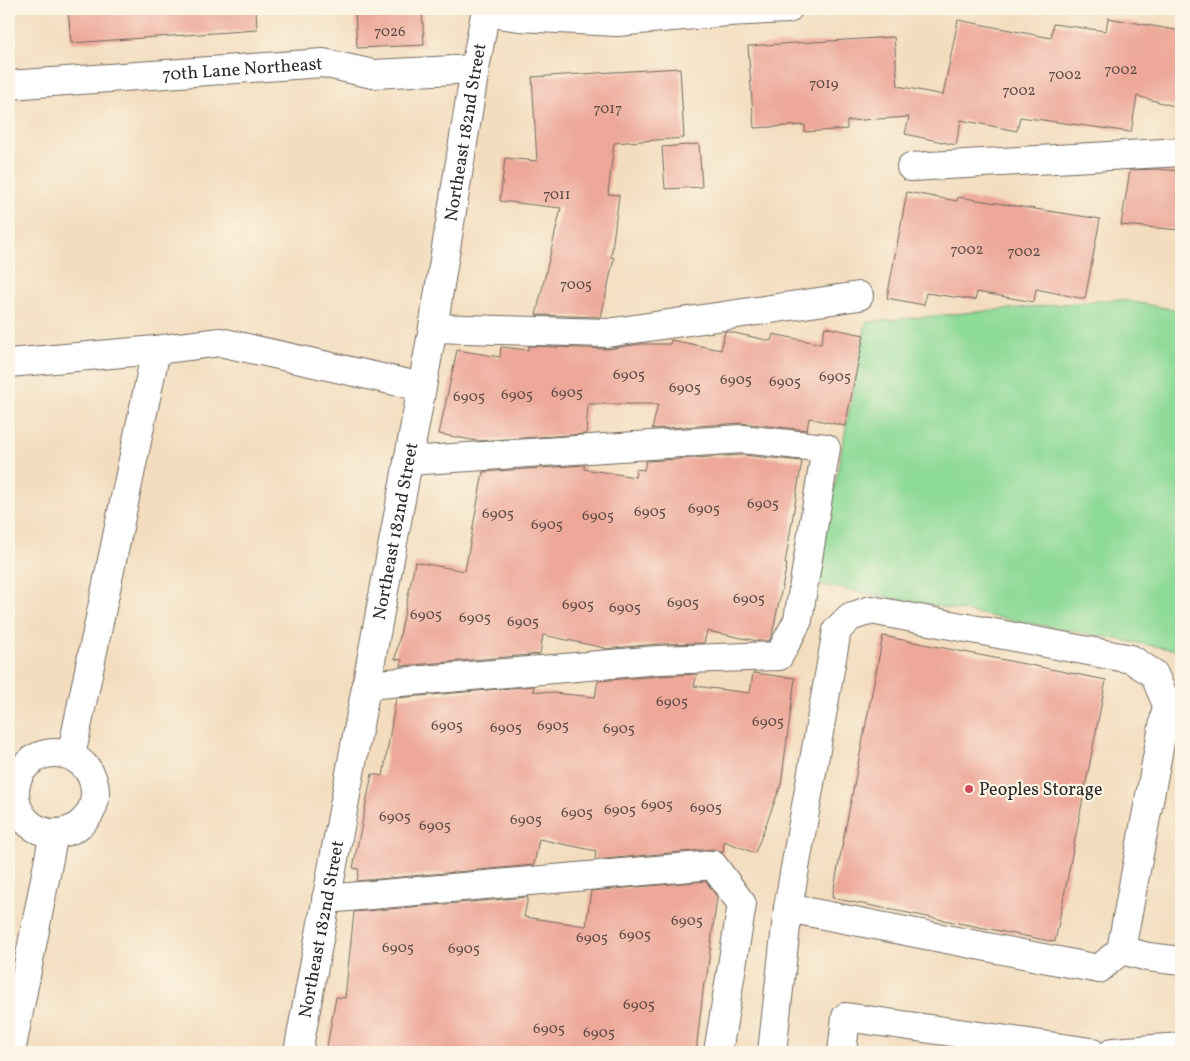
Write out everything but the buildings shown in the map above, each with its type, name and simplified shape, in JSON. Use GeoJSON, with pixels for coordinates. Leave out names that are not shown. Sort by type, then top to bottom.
{"type":"FeatureCollection","features":[{"type":"Feature","properties":{"kind":"street"},"geometry":{"type":"LineString","coordinates":[[486,10],[519,17],[617,22],[727,12],[788,9]]}},
{"type":"Feature","properties":{"kind":"street","name":"Northeast 182nd Street"},"geometry":{"type":"LineString","coordinates":[[298,1052],[433,328],[474,68],[486,10]]}},
{"type":"Feature","properties":{"kind":"street","name":"70th Lane Northeast"},"geometry":{"type":"LineString","coordinates":[[9,85],[323,63],[373,74],[474,68]]}},
{"type":"Feature","properties":{"kind":"street"},"geometry":{"type":"LineString","coordinates":[[910,167],[1181,152]]}},
{"type":"Feature","properties":{"kind":"street"},"geometry":{"type":"LineString","coordinates":[[433,328],[607,332],[859,296]]}},
{"type":"Feature","properties":{"kind":"street"},"geometry":{"type":"LineString","coordinates":[[9,363],[156,350],[220,342],[422,387]]}},
{"type":"Feature","properties":{"kind":"street"},"geometry":{"type":"LineString","coordinates":[[70,756],[156,350]]}},
{"type":"Feature","properties":{"kind":"street"},"geometry":{"type":"LineString","coordinates":[[366,684],[658,660],[779,656],[798,620],[826,448],[742,440],[408,461]]}},
{"type":"Feature","properties":{"kind":"street"},"geometry":{"type":"LineString","coordinates":[[772,1052],[788,908],[838,630],[850,616],[871,610],[1131,659],[1154,674],[1168,705],[1121,950],[1099,969],[788,908]]}},
{"type":"Feature","properties":{"kind":"street"},"geometry":{"type":"LineString","coordinates":[[50,753],[63,753],[70,756],[86,767],[92,778],[95,792],[93,805],[88,816],[78,825],[67,831],[54,833],[41,830],[30,824],[21,814],[16,802],[15,789],[18,776],[26,765],[37,757],[50,753]]}},
{"type":"Feature","properties":{"kind":"street"},"geometry":{"type":"LineString","coordinates":[[11,1052],[54,833]]}},
{"type":"Feature","properties":{"kind":"street"},"geometry":{"type":"LineString","coordinates":[[326,899],[713,865],[742,904],[718,1052]]}},
{"type":"Feature","properties":{"kind":"street"},"geometry":{"type":"LineString","coordinates":[[1121,950],[1148,957],[1181,961]]}},
{"type":"Feature","properties":{"kind":"street"},"geometry":{"type":"LineString","coordinates":[[842,1052],[846,1017],[1091,1052]]}},
{"type":"Feature","properties":{"kind":"street"},"geometry":{"type":"LineString","coordinates":[[1113,1052],[1181,1047]]}},
{"type":"Feature","properties":{"kind":"green space"},"geometry":{"type":"Polygon","coordinates":[[[1118,299],[1181,311],[1181,651],[816,584],[866,322],[1118,299]]]}},
{"type":"Feature","properties":{"kind":"place","name":"Peoples Storage"},"geometry":{"type":"Point","coordinates":[969,789]}}]}
